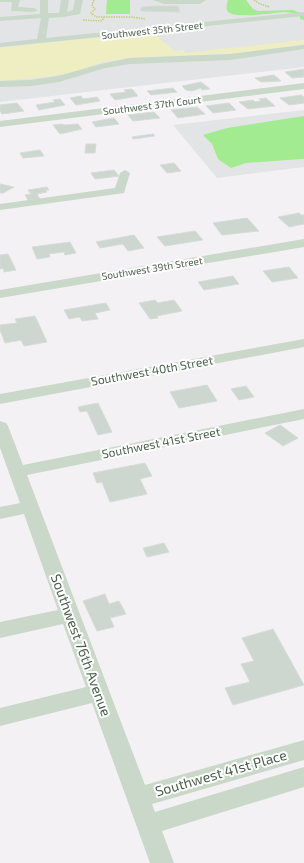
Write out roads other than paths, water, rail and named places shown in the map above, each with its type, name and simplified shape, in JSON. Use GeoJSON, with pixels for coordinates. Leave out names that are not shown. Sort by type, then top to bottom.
{"type":"FeatureCollection","features":[{"type":"Feature","properties":{"kind":"street"},"geometry":{"type":"LineString","coordinates":[[0,0],[16,0],[14,9],[63,15],[77,12],[79,0]]}},
{"type":"Feature","properties":{"kind":"street"},"geometry":{"type":"LineString","coordinates":[[40,41],[44,0]]}},
{"type":"Feature","properties":{"kind":"street"},"geometry":{"type":"LineString","coordinates":[[63,15],[65,0]]}},
{"type":"Feature","properties":{"kind":"street"},"geometry":{"type":"LineString","coordinates":[[156,0],[164,2],[201,1],[205,18]]}},
{"type":"Feature","properties":{"kind":"street"},"geometry":{"type":"LineString","coordinates":[[0,19],[43,13]]}},
{"type":"Feature","properties":{"kind":"street","name":"Southwest 35th Street"},"geometry":{"type":"LineString","coordinates":[[0,45],[170,28],[205,18],[304,14]]}},
{"type":"Feature","properties":{"kind":"street"},"geometry":{"type":"LineString","coordinates":[[0,84],[31,83],[59,79],[104,66],[130,61],[230,57],[304,47]]}},
{"type":"Feature","properties":{"kind":"street","name":"Southwest 37th Court"},"geometry":{"type":"LineString","coordinates":[[0,124],[304,86]]}},
{"type":"Feature","properties":{"kind":"street"},"geometry":{"type":"LineString","coordinates":[[0,207],[120,191],[125,173]]}},
{"type":"Feature","properties":{"kind":"street","name":"Southwest 39th Street"},"geometry":{"type":"LineString","coordinates":[[0,294],[304,243]]}},
{"type":"Feature","properties":{"kind":"street","name":"Southwest 40th Street"},"geometry":{"type":"LineString","coordinates":[[0,399],[304,343]]}},
{"type":"Feature","properties":{"kind":"street","name":"Southwest 41st Street"},"geometry":{"type":"LineString","coordinates":[[17,472],[304,414]]}},
{"type":"Feature","properties":{"kind":"street","name":"Southwest 76th Avenue"},"geometry":{"type":"LineString","coordinates":[[0,426],[162,863]]}},
{"type":"Feature","properties":{"kind":"street"},"geometry":{"type":"LineString","coordinates":[[0,513],[30,507]]}},
{"type":"Feature","properties":{"kind":"street"},"geometry":{"type":"LineString","coordinates":[[0,630],[70,614]]}},
{"type":"Feature","properties":{"kind":"street"},"geometry":{"type":"LineString","coordinates":[[0,717],[99,692]]}},
{"type":"Feature","properties":{"kind":"street","name":"Southwest 41st Place"},"geometry":{"type":"LineString","coordinates":[[138,797],[304,750]]}},
{"type":"Feature","properties":{"kind":"street"},"geometry":{"type":"LineString","coordinates":[[148,825],[304,777]]}}]}
